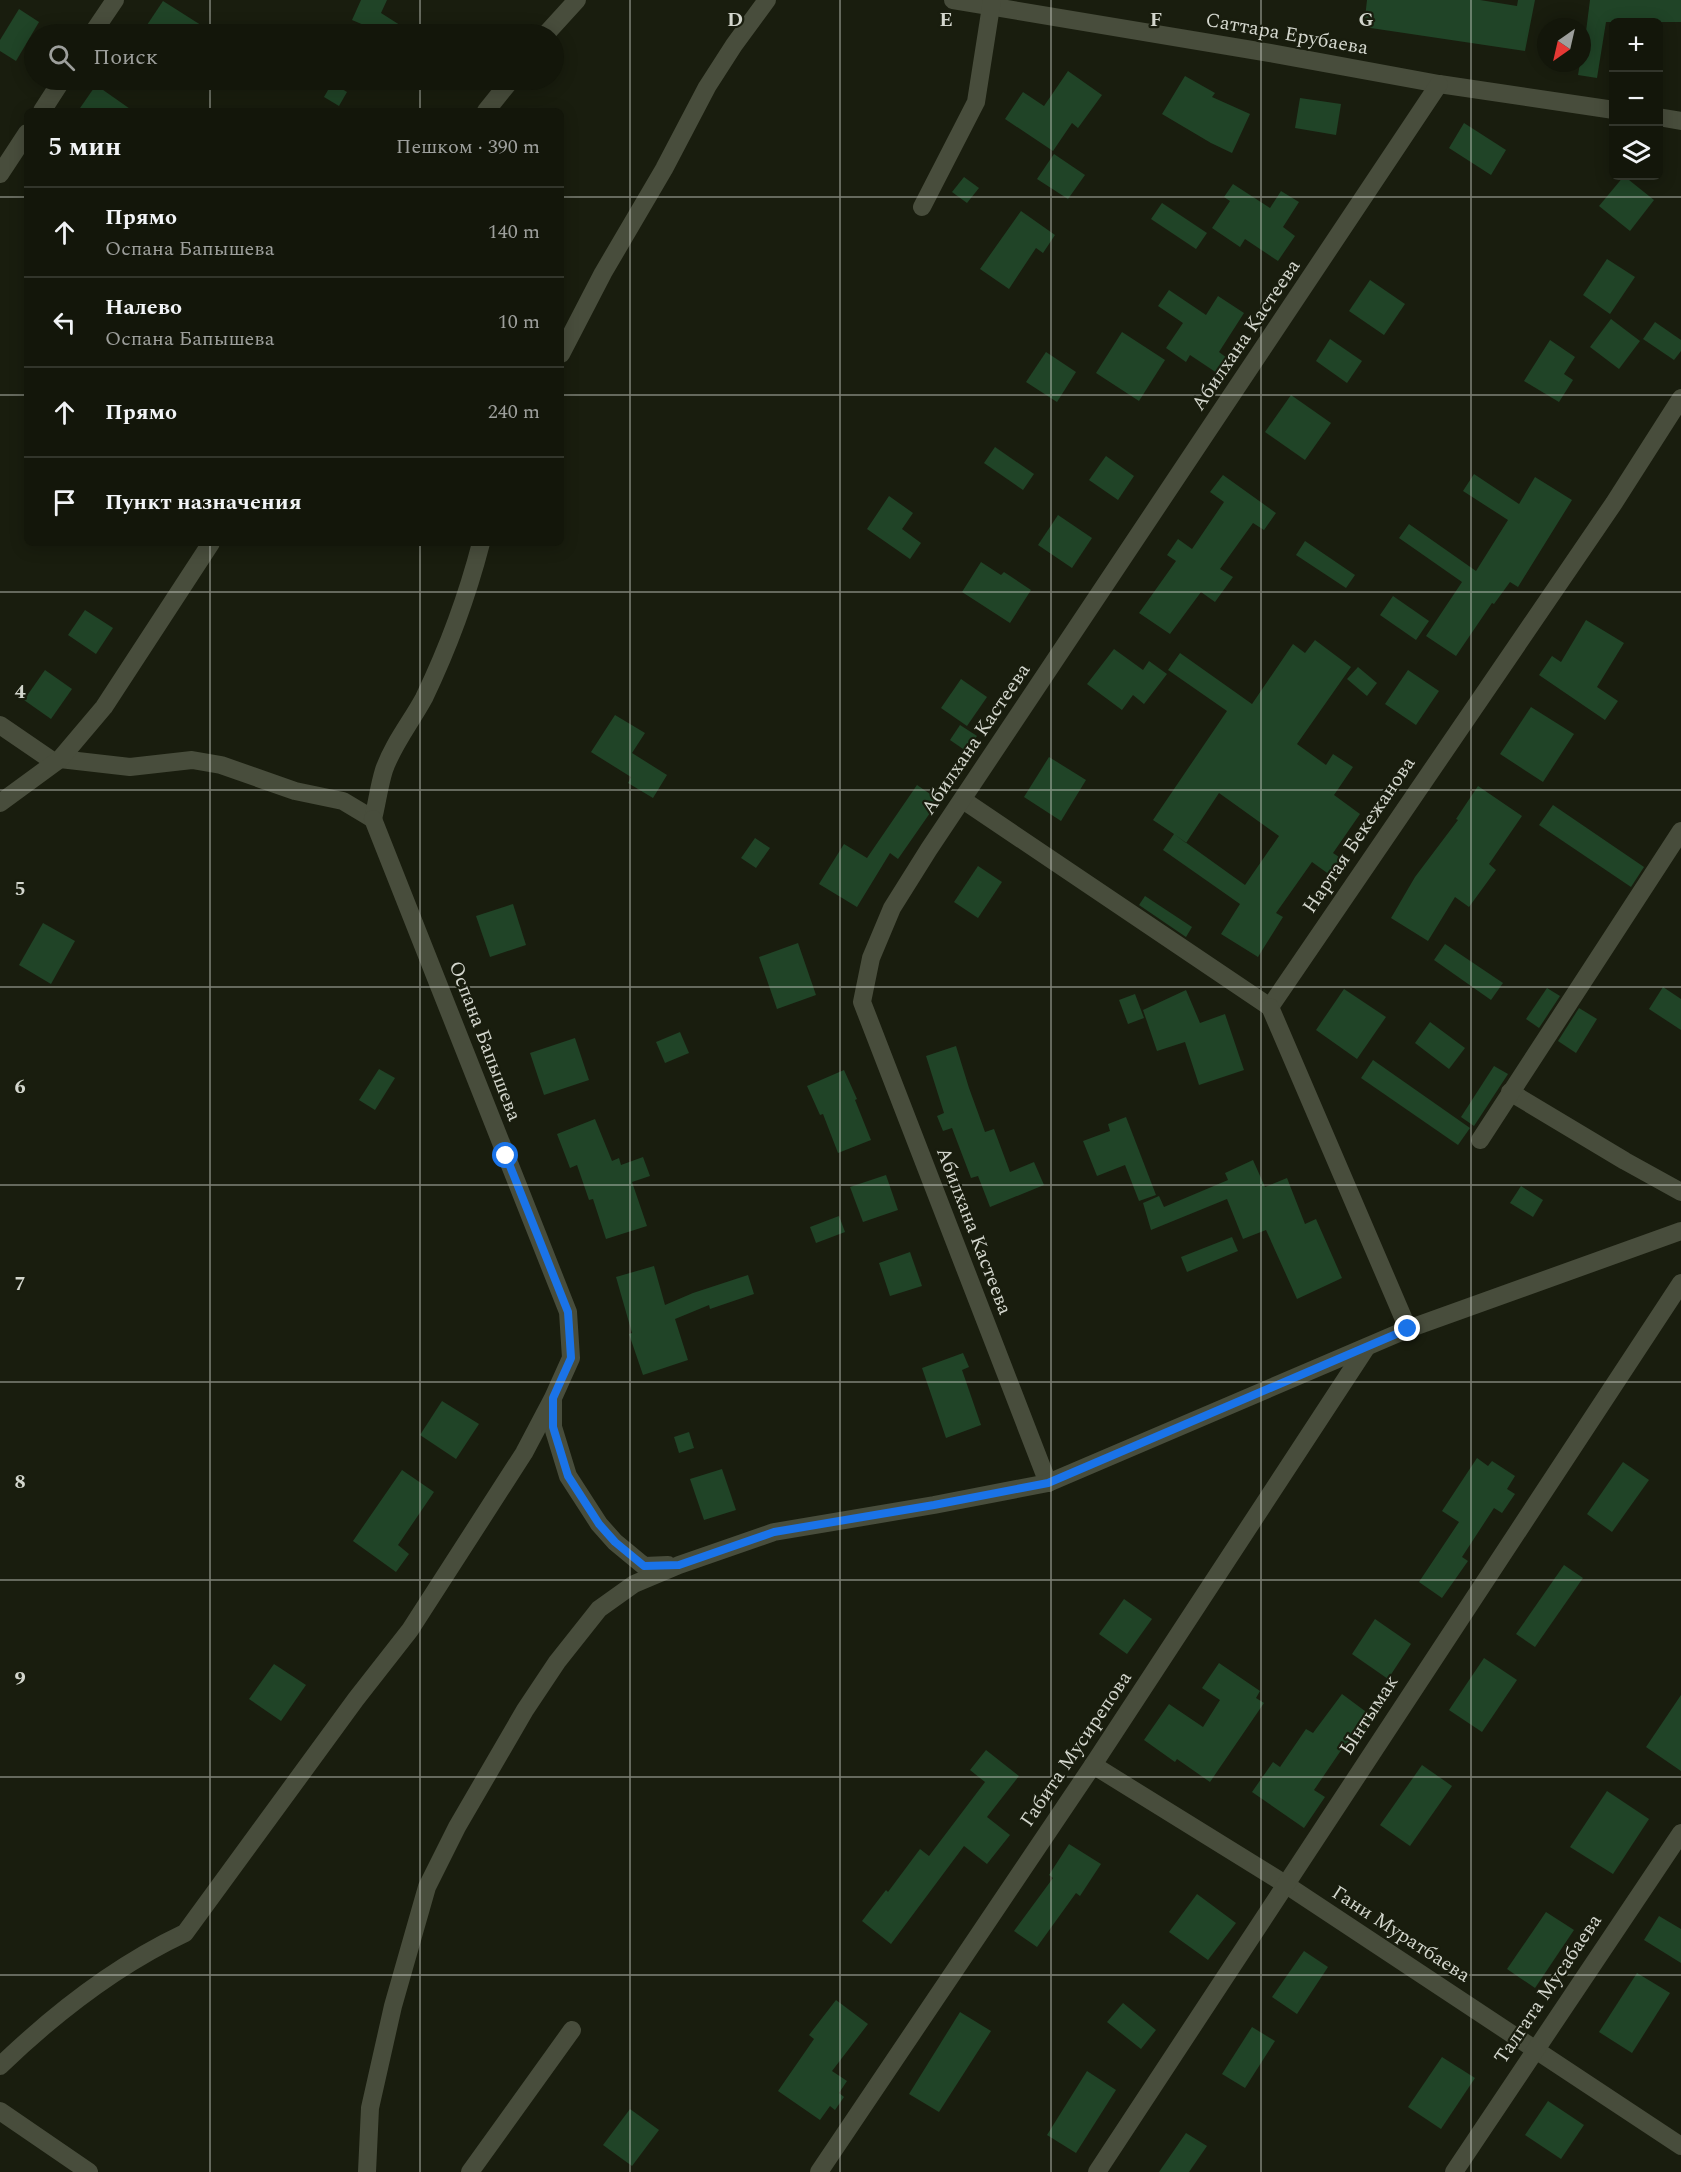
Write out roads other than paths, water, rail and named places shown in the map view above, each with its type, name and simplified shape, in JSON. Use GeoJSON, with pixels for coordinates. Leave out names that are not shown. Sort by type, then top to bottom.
{"type":"FeatureCollection","features":[{"type":"Feature","properties":{"kind":"street"},"geometry":{"type":"LineString","coordinates":[[99,24],[115,0]]}},
{"type":"Feature","properties":{"kind":"street"},"geometry":{"type":"LineString","coordinates":[[555,24],[577,0]]}},
{"type":"Feature","properties":{"kind":"street"},"geometry":{"type":"LineString","coordinates":[[564,348],[603,273],[664,169],[706,87],[767,0]]}},
{"type":"Feature","properties":{"kind":"street","name":"Саттара Ерубаева"},"geometry":{"type":"LineString","coordinates":[[953,0],[991,3],[1439,84],[1609,109]]}},
{"type":"Feature","properties":{"kind":"street"},"geometry":{"type":"LineString","coordinates":[[922,207],[976,102],[991,3]]}},
{"type":"Feature","properties":{"kind":"street","name":"Абилхана Кастеева"},"geometry":{"type":"LineString","coordinates":[[1048,1483],[862,1002],[871,958],[891,908],[1439,84]]}},
{"type":"Feature","properties":{"kind":"street"},"geometry":{"type":"LineString","coordinates":[[44,108],[56,90]]}},
{"type":"Feature","properties":{"kind":"street"},"geometry":{"type":"LineString","coordinates":[[488,108],[503,90]]}},
{"type":"Feature","properties":{"kind":"street"},"geometry":{"type":"LineString","coordinates":[[1663,118],[1681,121]]}},
{"type":"Feature","properties":{"kind":"street"},"geometry":{"type":"LineString","coordinates":[[0,174],[24,138]]}},
{"type":"Feature","properties":{"kind":"street","name":"Нартая Бекежанова"},"geometry":{"type":"LineString","coordinates":[[1270,1007],[1614,502],[1681,398]]}},
{"type":"Feature","properties":{"kind":"street"},"geometry":{"type":"LineString","coordinates":[[0,803],[57,761],[104,707],[209,546]]}},
{"type":"Feature","properties":{"kind":"street"},"geometry":{"type":"LineString","coordinates":[[0,725],[57,761],[130,767],[192,760],[221,765],[295,790],[343,801],[373,819],[384,770],[400,737],[423,700],[449,644],[468,591],[480,546]]}},
{"type":"Feature","properties":{"kind":"street"},"geometry":{"type":"LineString","coordinates":[[963,800],[1270,1007],[1408,1329]]}},
{"type":"Feature","properties":{"kind":"street","name":"Оспана Бапышева"},"geometry":{"type":"LineString","coordinates":[[373,819],[568,1312],[571,1358],[553,1398],[553,1427],[568,1476],[599,1524],[615,1542],[644,1566],[679,1565]]}},
{"type":"Feature","properties":{"kind":"street"},"geometry":{"type":"LineString","coordinates":[[1480,1140],[1681,831]]}},
{"type":"Feature","properties":{"kind":"street"},"geometry":{"type":"LineString","coordinates":[[1510,1092],[1681,1192]]}},
{"type":"Feature","properties":{"kind":"street"},"geometry":{"type":"LineString","coordinates":[[367,2172],[370,2108],[404,1963],[427,1887],[457,1827],[525,1710],[557,1662],[599,1609],[634,1584],[679,1565],[774,1532],[1048,1483],[1408,1329],[1681,1231]]}},
{"type":"Feature","properties":{"kind":"street","name":"Ынтымак"},"geometry":{"type":"LineString","coordinates":[[1097,2172],[1681,1284]]}},
{"type":"Feature","properties":{"kind":"street","name":"Габита Мусирепова"},"geometry":{"type":"LineString","coordinates":[[819,2172],[1093,1765],[1366,1348]]}},
{"type":"Feature","properties":{"kind":"street"},"geometry":{"type":"LineString","coordinates":[[0,2066],[27,2040],[113,1974],[150,1949],[185,1933],[356,1699],[410,1630],[524,1453],[553,1398]]}},
{"type":"Feature","properties":{"kind":"street","name":"Гани Муратбаева"},"geometry":{"type":"LineString","coordinates":[[1093,1765],[1285,1884],[1681,2146]]}},
{"type":"Feature","properties":{"kind":"street","name":"Талгата Мусабаева"},"geometry":{"type":"LineString","coordinates":[[1454,2172],[1681,1833]]}},
{"type":"Feature","properties":{"kind":"street"},"geometry":{"type":"LineString","coordinates":[[470,2172],[572,2030]]}},
{"type":"Feature","properties":{"kind":"street"},"geometry":{"type":"LineString","coordinates":[[0,2111],[88,2172]]}}]}
